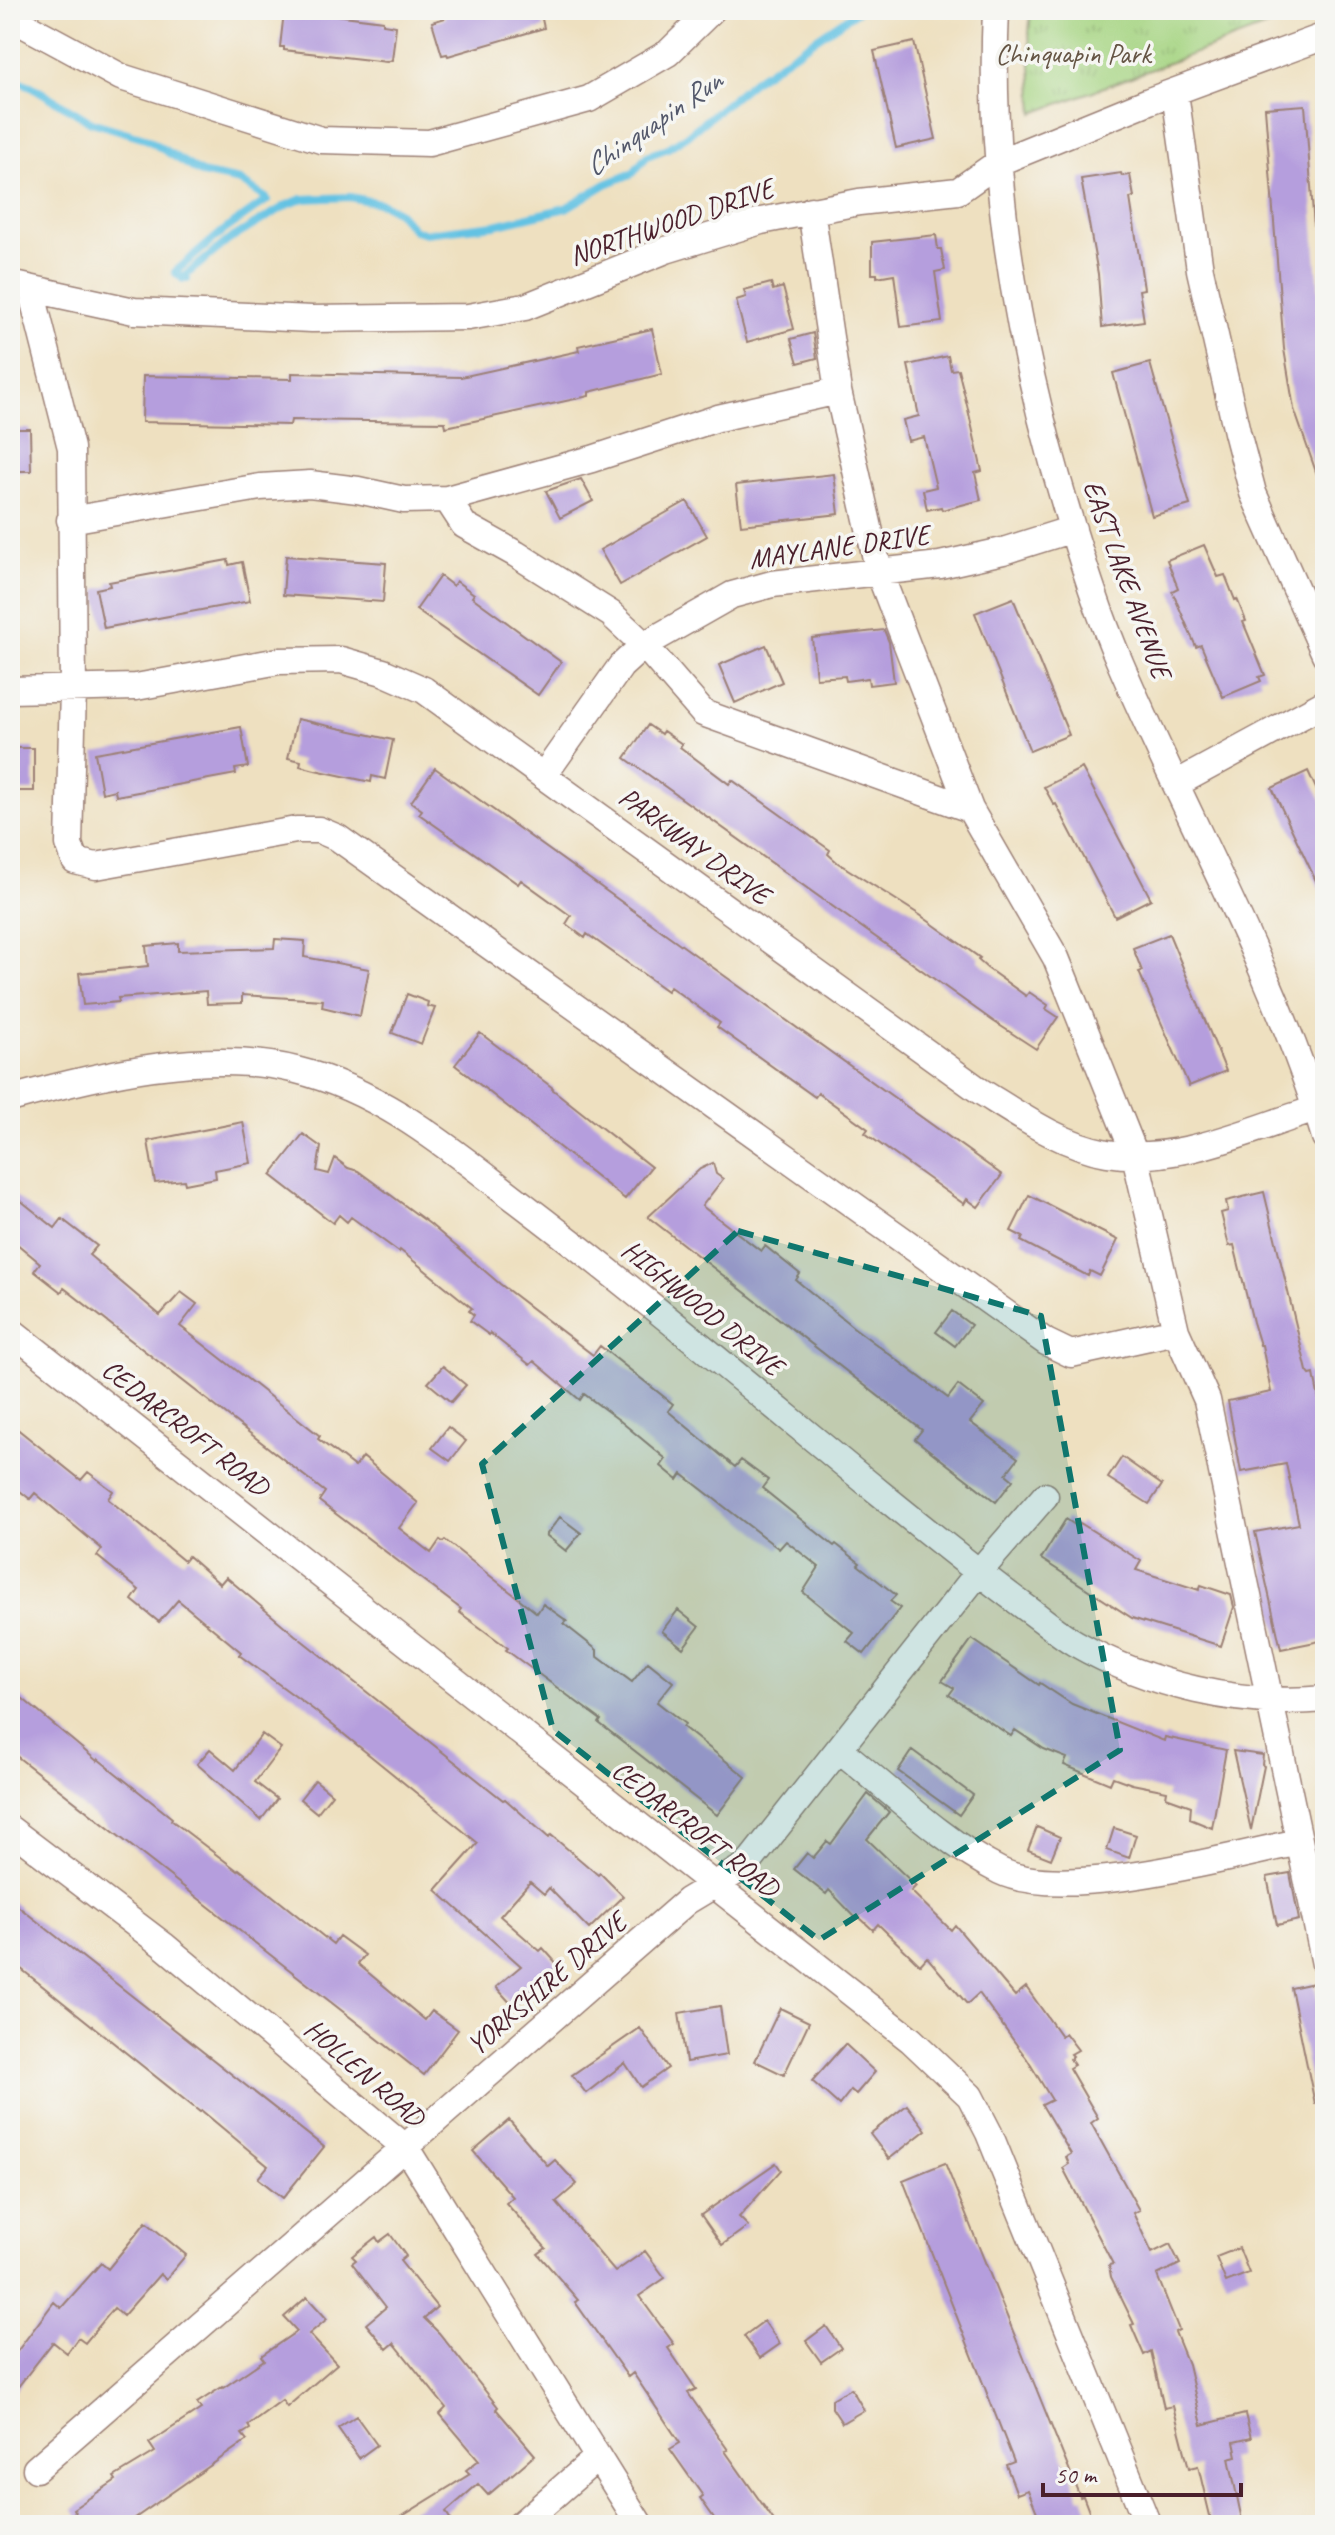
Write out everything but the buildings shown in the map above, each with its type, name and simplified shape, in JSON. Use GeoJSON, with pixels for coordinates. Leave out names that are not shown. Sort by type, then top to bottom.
{"type":"FeatureCollection","features":[{"type":"Feature","properties":{"kind":"street"},"geometry":{"type":"LineString","coordinates":[[10,17],[121,77],[321,140],[429,143],[589,99],[668,53],[712,10]]}},
{"type":"Feature","properties":{"kind":"street","name":"EAST LAKE AVENUE"},"geometry":{"type":"LineString","coordinates":[[996,10],[994,60],[1005,226],[1026,351],[1048,449],[1093,596],[1120,665],[1256,951],[1325,1137]]}},
{"type":"Feature","properties":{"kind":"street","name":"NORTHWOOD DRIVE"},"geometry":{"type":"LineString","coordinates":[[20,287],[134,311],[312,319],[468,317],[525,307],[666,250],[761,221],[811,210],[958,191],[999,162],[1325,36]]}},
{"type":"Feature","properties":{"kind":"street"},"geometry":{"type":"LineString","coordinates":[[1175,93],[1200,270],[1253,493],[1325,654]]}},
{"type":"Feature","properties":{"kind":"street"},"geometry":{"type":"LineString","coordinates":[[811,210],[838,391],[879,572],[970,809],[1056,958],[1135,1155],[1176,1331],[1207,1400],[1325,1964]]}},
{"type":"Feature","properties":{"kind":"street"},"geometry":{"type":"LineString","coordinates":[[20,287],[71,448],[73,689],[69,844],[75,861],[96,866],[296,830],[319,830],[338,838],[1046,1342],[1071,1354],[1176,1331]]}},
{"type":"Feature","properties":{"kind":"street"},"geometry":{"type":"LineString","coordinates":[[70,520],[260,487],[310,484],[404,500],[447,499],[592,459],[718,418],[838,391]]}},
{"type":"Feature","properties":{"kind":"street"},"geometry":{"type":"LineString","coordinates":[[447,499],[464,525],[611,614],[644,645],[703,713],[970,809]]}},
{"type":"Feature","properties":{"kind":"street","name":"MAYLANE DRIVE"},"geometry":{"type":"LineString","coordinates":[[544,775],[605,685],[644,645],[732,595],[772,584],[940,565],[1003,551],[1073,529]]}},
{"type":"Feature","properties":{"kind":"street","name":"PARKWAY DRIVE"},"geometry":{"type":"LineString","coordinates":[[10,690],[136,687],[279,661],[341,660],[383,672],[424,690],[980,1091],[1040,1127],[1106,1153],[1135,1155],[1178,1151],[1316,1109]]}},
{"type":"Feature","properties":{"kind":"street"},"geometry":{"type":"LineString","coordinates":[[1176,784],[1325,703]]}},
{"type":"Feature","properties":{"kind":"street","name":"HIGHWOOD DRIVE"},"geometry":{"type":"LineString","coordinates":[[10,1099],[116,1075],[206,1061],[243,1061],[297,1070],[381,1103],[417,1126],[572,1242],[978,1573],[1074,1642],[1127,1668],[1171,1683],[1269,1701],[1325,1699]]}},
{"type":"Feature","properties":{"kind":"street","name":"CEDARCROFT ROAD"},"geometry":{"type":"LineString","coordinates":[[10,1330],[718,1885],[911,2040],[970,2096],[989,2133],[1148,2525]]}},
{"type":"Feature","properties":{"kind":"street","name":"YORKSHIRE DRIVE"},"geometry":{"type":"LineString","coordinates":[[36,2469],[687,1901],[747,1865],[978,1573],[1045,1496]]}},
{"type":"Feature","properties":{"kind":"street"},"geometry":{"type":"LineString","coordinates":[[840,1750],[962,1848],[1003,1872],[1042,1882],[1141,1874],[1299,1842]]}},
{"type":"Feature","properties":{"kind":"street","name":"HOLLEN ROAD"},"geometry":{"type":"LineString","coordinates":[[11,1833],[163,1945],[406,2148],[640,2525]]}},
{"type":"Feature","properties":{"kind":"street"},"geometry":{"type":"LineString","coordinates":[[520,2525],[598,2457]]}},
{"type":"Feature","properties":{"kind":"highlighted area"},"geometry":{"type":"Polygon","coordinates":[[[738,1231],[1041,1316],[1120,1750],[819,1940],[553,1730],[482,1464],[738,1231]]]}},
{"type":"Feature","properties":{"kind":"green space","name":"Chinquapin Park"},"geometry":{"type":"Polygon","coordinates":[[[1031,10],[1311,10],[1034,113],[1029,33],[1031,10]]]}},
{"type":"Feature","properties":{"kind":"waterway","name":"Chinquapin Run"},"geometry":{"type":"LineString","coordinates":[[10,78],[31,86],[91,122],[145,138],[201,173],[240,181],[266,198],[175,272],[187,279],[186,275],[229,240],[302,199],[350,197],[383,204],[398,212],[414,230],[425,233],[495,225],[566,208],[606,184],[633,173],[647,156],[668,148],[688,135],[756,79],[859,10]]}}]}
